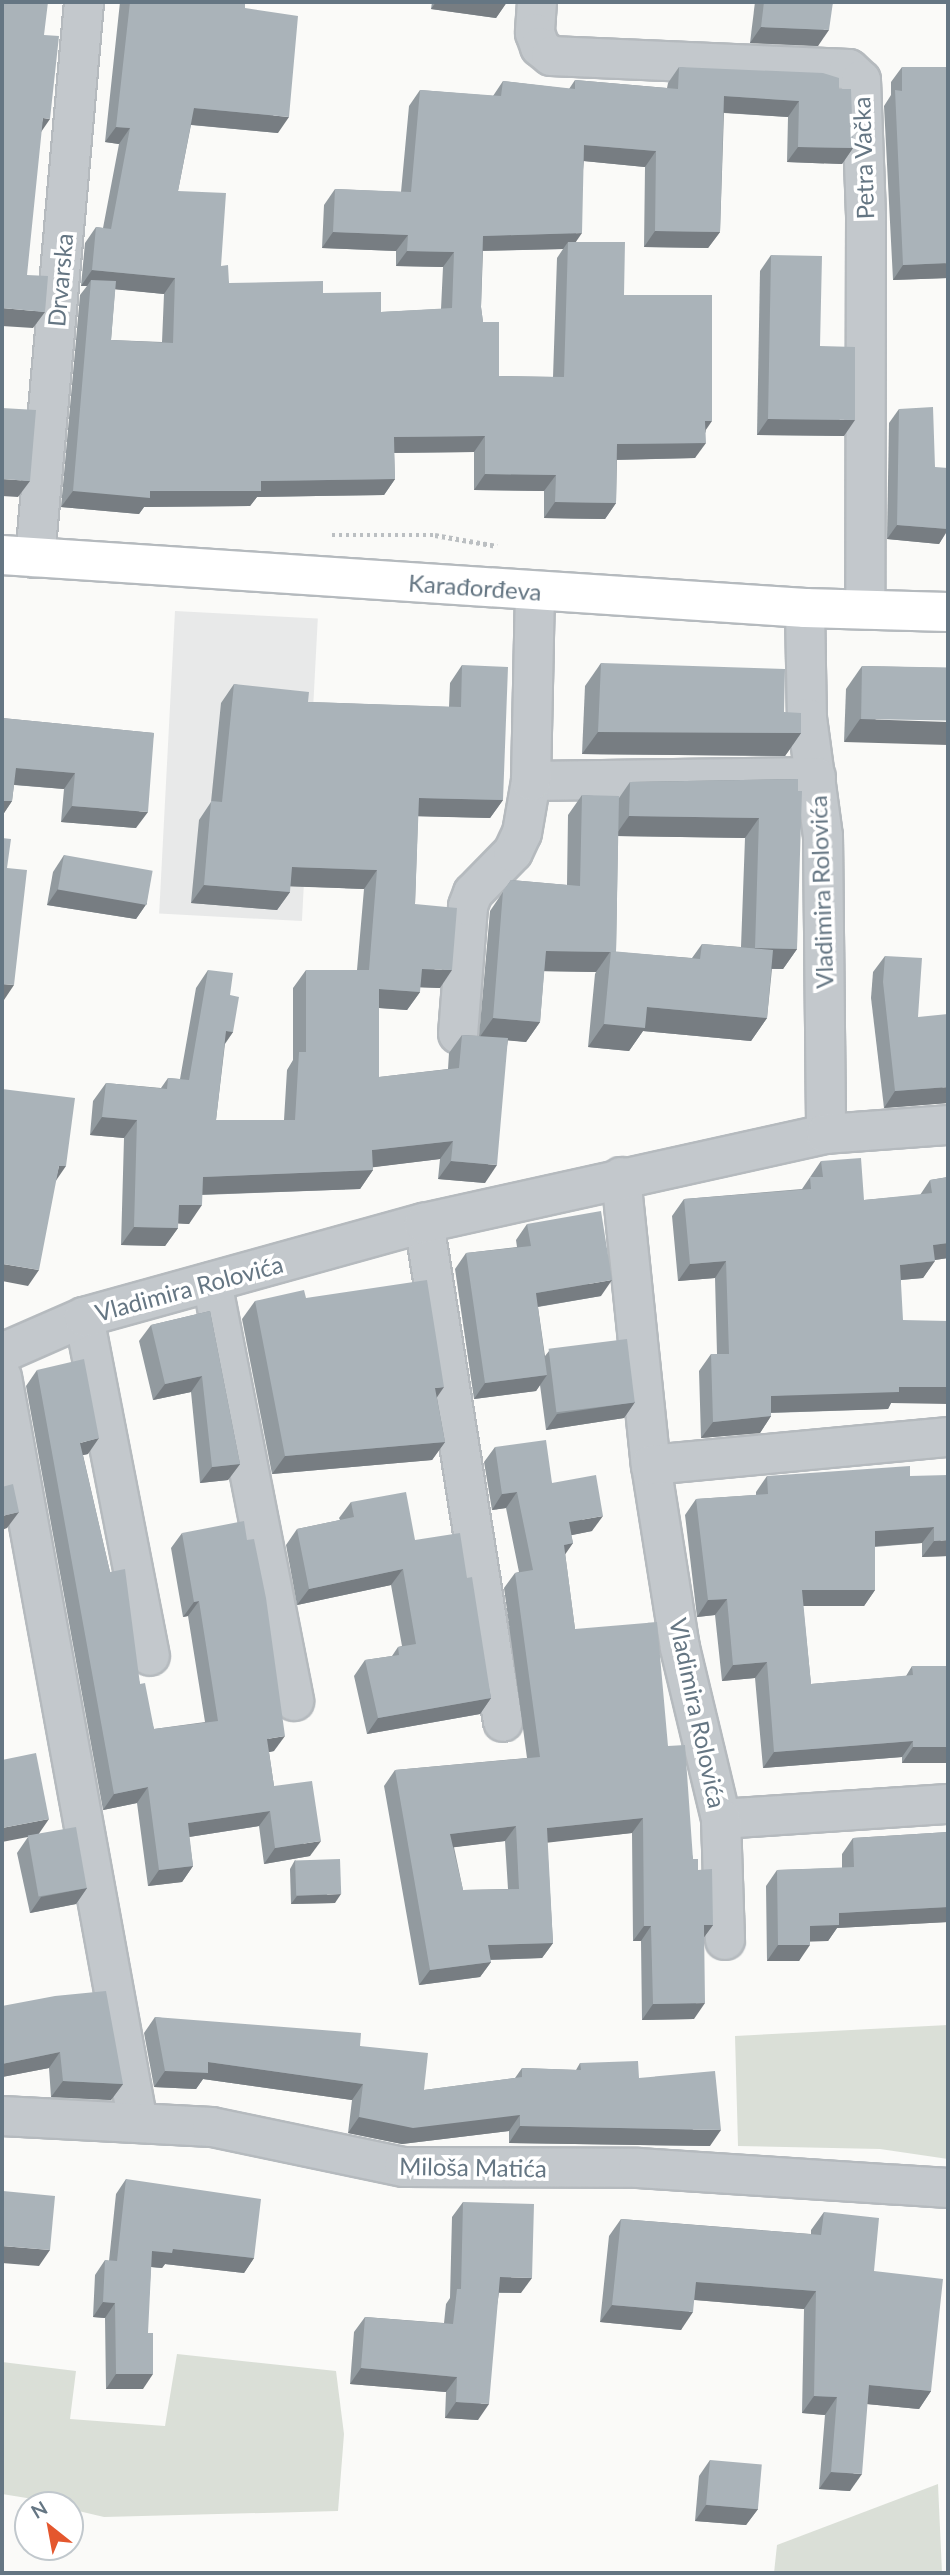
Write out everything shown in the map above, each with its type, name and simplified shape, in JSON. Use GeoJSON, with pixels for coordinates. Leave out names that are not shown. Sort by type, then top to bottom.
{"type":"FeatureCollection","features":[{"type":"Feature","properties":{"kind":"main road","name":"Karađorđeva"},"geometry":{"type":"LineString","coordinates":[[18,556],[804,608],[948,612]]}},
{"type":"Feature","properties":{"kind":"street","name":"Drvarska"},"geometry":{"type":"LineString","coordinates":[[18,556],[84,2]]}},
{"type":"Feature","properties":{"kind":"street","name":"Petra Vačka"},"geometry":{"type":"LineString","coordinates":[[537,2],[535,33],[540,47],[551,56],[849,69],[860,80],[866,216],[865,610]]}},
{"type":"Feature","properties":{"kind":"street"},"geometry":{"type":"LineString","coordinates":[[458,1034],[468,906],[473,894],[513,852],[522,834],[531,781],[534,591]]}},
{"type":"Feature","properties":{"kind":"street","name":"Vladimira Rolovića"},"geometry":{"type":"LineString","coordinates":[[804,608],[807,718],[823,836],[826,1134]]}},
{"type":"Feature","properties":{"kind":"street"},"geometry":{"type":"LineString","coordinates":[[531,781],[816,777]]}},
{"type":"Feature","properties":{"kind":"street","name":"Vladimira Rolovića"},"geometry":{"type":"LineString","coordinates":[[150,1656],[84,1317],[424,1223],[621,1177],[826,1134],[948,1125]]}},
{"type":"Feature","properties":{"kind":"street","name":"Vladimira Rolovića"},"geometry":{"type":"LineString","coordinates":[[621,1177],[650,1465],[680,1648],[721,1819],[948,1804]]}},
{"type":"Feature","properties":{"kind":"street"},"geometry":{"type":"LineString","coordinates":[[424,1223],[503,1722]]}},
{"type":"Feature","properties":{"kind":"street"},"geometry":{"type":"LineString","coordinates":[[212,1282],[295,1701]]}},
{"type":"Feature","properties":{"kind":"street"},"geometry":{"type":"LineString","coordinates":[[2,1353],[84,1317]]}},
{"type":"Feature","properties":{"kind":"street"},"geometry":{"type":"LineString","coordinates":[[2,1377],[138,2123]]}},
{"type":"Feature","properties":{"kind":"street"},"geometry":{"type":"LineString","coordinates":[[650,1465],[948,1437]]}},
{"type":"Feature","properties":{"kind":"street"},"geometry":{"type":"LineString","coordinates":[[721,1819],[725,1941]]}},
{"type":"Feature","properties":{"kind":"street","name":"Miloša Matića"},"geometry":{"type":"LineString","coordinates":[[2,2116],[212,2127],[404,2168],[638,2168],[948,2188]]}},
{"type":"Feature","properties":{"kind":"shaded area"},"geometry":{"type":"Polygon","coordinates":[[[175,611],[318,618],[302,921],[159,914],[175,611]]]}},
{"type":"Feature","properties":{"kind":"shaded area"},"geometry":{"type":"Polygon","coordinates":[[[948,2025],[948,2159],[880,2149],[738,2146],[735,2036],[948,2025]]]}},
{"type":"Feature","properties":{"kind":"shaded area"},"geometry":{"type":"Polygon","coordinates":[[[177,2354],[336,2371],[344,2434],[338,2511],[104,2517],[84,2512],[84,2491],[14,2491],[14,2496],[2,2494],[2,2362],[76,2371],[70,2419],[165,2426],[177,2354]]]}},
{"type":"Feature","properties":{"kind":"shaded area"},"geometry":{"type":"Polygon","coordinates":[[[938,2484],[942,2573],[774,2573],[777,2545],[938,2484]]]}},
{"type":"Feature","properties":{"kind":"building"},"geometry":{"type":"Polygon","coordinates":[[[2,2],[48,2],[44,35],[59,36],[50,119],[43,118],[27,275],[48,276],[45,312],[2,308],[2,2]]]}},
{"type":"Feature","properties":{"kind":"building"},"geometry":{"type":"Polygon","coordinates":[[[130,2],[245,2],[245,8],[298,16],[289,117],[194,108],[178,191],[226,193],[221,266],[228,265],[229,283],[323,281],[323,293],[381,292],[381,312],[452,308],[454,252],[407,251],[408,235],[333,232],[335,189],[411,192],[420,90],[501,96],[503,81],[575,89],[575,80],[678,89],[679,67],[823,73],[839,78],[839,89],[851,89],[853,148],[798,147],[799,101],[724,96],[720,232],[655,231],[656,151],[584,145],[582,233],[483,236],[481,307],[483,322],[499,322],[499,376],[564,377],[568,242],[625,242],[624,295],[712,295],[712,421],[705,421],[706,443],[617,444],[616,503],[555,502],[556,475],[485,474],[485,436],[394,437],[395,479],[261,481],[261,491],[150,491],[150,498],[73,491],[91,280],[116,281],[111,340],[173,343],[175,278],[92,270],[96,227],[111,229],[130,128],[116,127],[130,2]]]}},
{"type":"Feature","properties":{"kind":"building"},"geometry":{"type":"Polygon","coordinates":[[[764,2],[833,2],[829,30],[761,27],[764,2]]]}},
{"type":"Feature","properties":{"kind":"building"},"geometry":{"type":"Polygon","coordinates":[[[902,67],[948,67],[948,263],[903,265],[895,90],[902,91],[902,67]]]}},
{"type":"Feature","properties":{"kind":"building"},"geometry":{"type":"Polygon","coordinates":[[[771,255],[822,256],[820,346],[855,347],[855,420],[768,419],[771,255]]]}},
{"type":"Feature","properties":{"kind":"building"},"geometry":{"type":"Polygon","coordinates":[[[933,407],[935,467],[948,468],[948,529],[897,525],[899,409],[933,407]]]}},
{"type":"Feature","properties":{"kind":"building"},"geometry":{"type":"Polygon","coordinates":[[[2,408],[36,410],[30,481],[2,479],[2,408]]]}},
{"type":"Feature","properties":{"kind":"building"},"geometry":{"type":"Polygon","coordinates":[[[601,663],[785,669],[784,712],[801,713],[801,733],[598,732],[601,663]]]}},
{"type":"Feature","properties":{"kind":"building"},"geometry":{"type":"Polygon","coordinates":[[[462,665],[508,667],[503,800],[419,798],[415,904],[457,908],[452,970],[422,969],[420,992],[379,989],[379,1077],[459,1068],[462,1035],[508,1038],[497,1165],[451,1161],[453,1141],[372,1150],[373,1170],[203,1177],[202,1205],[179,1205],[178,1228],[134,1227],[137,1120],[102,1117],[106,1083],[167,1089],[168,1078],[189,1080],[208,970],[233,973],[230,995],[239,997],[233,1032],[226,1031],[216,1120],[295,1120],[299,1052],[306,1052],[306,970],[369,970],[377,870],[292,867],[290,892],[204,885],[211,801],[222,802],[234,684],[309,692],[308,702],[461,707],[462,665]]]}},
{"type":"Feature","properties":{"kind":"building"},"geometry":{"type":"Polygon","coordinates":[[[862,666],[948,668],[947,720],[861,719],[862,666]]]}},
{"type":"Feature","properties":{"kind":"building"},"geometry":{"type":"Polygon","coordinates":[[[2,718],[154,733],[148,812],[72,806],[75,773],[16,768],[12,801],[2,801],[2,718]]]}},
{"type":"Feature","properties":{"kind":"building"},"geometry":{"type":"Polygon","coordinates":[[[798,779],[798,791],[802,791],[797,949],[755,948],[759,818],[629,816],[630,782],[798,779]]]}},
{"type":"Feature","properties":{"kind":"building"},"geometry":{"type":"Polygon","coordinates":[[[582,795],[619,796],[616,952],[546,951],[540,1022],[493,1018],[503,891],[511,880],[580,886],[582,795]]]}},
{"type":"Feature","properties":{"kind":"building"},"geometry":{"type":"Polygon","coordinates":[[[2,838],[11,839],[7,868],[27,870],[14,985],[2,984],[2,838]]]}},
{"type":"Feature","properties":{"kind":"building"},"geometry":{"type":"Polygon","coordinates":[[[64,855],[153,871],[147,905],[58,889],[64,855]]]}},
{"type":"Feature","properties":{"kind":"building"},"geometry":{"type":"Polygon","coordinates":[[[702,944],[773,950],[767,1018],[647,1007],[645,1028],[604,1024],[611,951],[700,959],[702,944]]]}},
{"type":"Feature","properties":{"kind":"building"},"geometry":{"type":"Polygon","coordinates":[[[885,956],[922,958],[918,1017],[948,1014],[948,1087],[895,1091],[883,982],[885,956]]]}},
{"type":"Feature","properties":{"kind":"building"},"geometry":{"type":"Polygon","coordinates":[[[2,1089],[75,1098],[66,1166],[59,1166],[39,1270],[3,1264],[2,1273],[2,1089]]]}},
{"type":"Feature","properties":{"kind":"building"},"geometry":{"type":"Polygon","coordinates":[[[861,1158],[864,1200],[932,1193],[930,1180],[948,1177],[948,1243],[933,1245],[935,1261],[900,1265],[903,1320],[948,1321],[948,1387],[899,1387],[899,1392],[771,1396],[771,1416],[713,1422],[711,1354],[729,1354],[726,1261],[690,1264],[684,1199],[811,1189],[810,1177],[823,1177],[821,1161],[861,1158]]]}},
{"type":"Feature","properties":{"kind":"building"},"geometry":{"type":"Polygon","coordinates":[[[601,1211],[612,1280],[536,1293],[547,1375],[485,1383],[466,1253],[531,1246],[527,1224],[601,1211]]]}},
{"type":"Feature","properties":{"kind":"building"},"geometry":{"type":"Polygon","coordinates":[[[427,1280],[444,1387],[435,1388],[445,1442],[285,1456],[255,1301],[304,1290],[306,1298],[427,1280]]]}},
{"type":"Feature","properties":{"kind":"building"},"geometry":{"type":"Polygon","coordinates":[[[210,1311],[240,1464],[212,1467],[202,1376],[165,1384],[151,1325],[210,1311]]]}},
{"type":"Feature","properties":{"kind":"building"},"geometry":{"type":"Polygon","coordinates":[[[627,1339],[635,1403],[556,1412],[549,1349],[627,1339]]]}},
{"type":"Feature","properties":{"kind":"building"},"geometry":{"type":"Polygon","coordinates":[[[84,1359],[99,1438],[80,1443],[110,1572],[125,1569],[140,1684],[145,1683],[154,1729],[218,1721],[199,1601],[194,1602],[182,1533],[244,1521],[247,1540],[254,1539],[266,1598],[285,1736],[267,1739],[274,1786],[312,1781],[321,1841],[275,1848],[270,1811],[188,1823],[193,1866],[159,1870],[148,1787],[114,1794],[37,1370],[84,1359]]]}},
{"type":"Feature","properties":{"kind":"building"},"geometry":{"type":"Polygon","coordinates":[[[546,1440],[552,1483],[596,1475],[603,1516],[569,1522],[573,1543],[564,1545],[575,1629],[657,1622],[668,1746],[685,1745],[693,1859],[698,1859],[698,1870],[712,1869],[713,1925],[704,1925],[705,2003],[653,2004],[651,1926],[644,1926],[643,1818],[547,1828],[553,1943],[488,1945],[491,1962],[430,1970],[395,1770],[540,1757],[515,1573],[533,1570],[517,1492],[502,1494],[495,1447],[546,1440]],[[516,1826],[450,1834],[463,1890],[519,1889],[516,1826]]]}},
{"type":"Feature","properties":{"kind":"building"},"geometry":{"type":"Polygon","coordinates":[[[910,1466],[910,1476],[948,1475],[948,1540],[934,1541],[934,1527],[875,1531],[875,1590],[802,1590],[811,1684],[913,1675],[912,1666],[948,1666],[948,1747],[913,1747],[913,1741],[774,1752],[767,1662],[733,1665],[727,1599],[708,1600],[696,1499],[768,1494],[767,1476],[910,1466]]]}},
{"type":"Feature","properties":{"kind":"building"},"geometry":{"type":"Polygon","coordinates":[[[13,1484],[19,1512],[2,1516],[2,1487],[13,1484]]]}},
{"type":"Feature","properties":{"kind":"building"},"geometry":{"type":"Polygon","coordinates":[[[406,1492],[415,1540],[460,1533],[467,1578],[472,1577],[491,1698],[378,1718],[365,1660],[399,1655],[398,1647],[416,1644],[403,1569],[309,1589],[297,1529],[354,1517],[351,1502],[406,1492]]]}},
{"type":"Feature","properties":{"kind":"building"},"geometry":{"type":"Polygon","coordinates":[[[36,1753],[49,1819],[2,1828],[2,1760],[36,1753]]]}},
{"type":"Feature","properties":{"kind":"building"},"geometry":{"type":"Polygon","coordinates":[[[76,1827],[87,1888],[39,1897],[28,1836],[76,1827]]]}},
{"type":"Feature","properties":{"kind":"building"},"geometry":{"type":"Polygon","coordinates":[[[948,1832],[948,1907],[839,1913],[839,1925],[810,1926],[810,1945],[778,1945],[777,1870],[854,1867],[853,1838],[948,1832]]]}},
{"type":"Feature","properties":{"kind":"building"},"geometry":{"type":"Polygon","coordinates":[[[340,1859],[341,1894],[296,1896],[295,1861],[340,1859]]]}},
{"type":"Feature","properties":{"kind":"building"},"geometry":{"type":"Polygon","coordinates":[[[106,1991],[123,2084],[63,2081],[60,2052],[2,2064],[2,2006],[55,1996],[106,1991]]]}},
{"type":"Feature","properties":{"kind":"building"},"geometry":{"type":"Polygon","coordinates":[[[155,2017],[361,2033],[360,2046],[428,2053],[424,2090],[522,2077],[522,2068],[581,2070],[580,2063],[638,2061],[639,2078],[715,2071],[721,2130],[520,2126],[520,2115],[413,2128],[359,2117],[363,2084],[208,2062],[208,2073],[165,2071],[155,2017]]]}},
{"type":"Feature","properties":{"kind":"building"},"geometry":{"type":"Polygon","coordinates":[[[126,2179],[261,2199],[254,2258],[173,2249],[172,2253],[152,2251],[148,2333],[153,2333],[153,2374],[116,2374],[115,2303],[103,2302],[105,2260],[117,2261],[126,2179]]]}},
{"type":"Feature","properties":{"kind":"building"},"geometry":{"type":"Polygon","coordinates":[[[3,2191],[55,2196],[50,2250],[2,2246],[3,2191]]]}},
{"type":"Feature","properties":{"kind":"building"},"geometry":{"type":"Polygon","coordinates":[[[463,2202],[534,2204],[532,2278],[500,2277],[489,2404],[456,2402],[457,2377],[361,2368],[365,2317],[453,2324],[457,2289],[461,2289],[463,2202]]]}},
{"type":"Feature","properties":{"kind":"building"},"geometry":{"type":"Polygon","coordinates":[[[824,2212],[879,2218],[874,2271],[943,2279],[931,2391],[869,2385],[862,2474],[831,2472],[837,2397],[814,2396],[816,2291],[696,2282],[693,2312],[612,2305],[621,2219],[821,2235],[824,2212]]]}},
{"type":"Feature","properties":{"kind":"building"},"geometry":{"type":"Polygon","coordinates":[[[710,2460],[762,2465],[758,2509],[706,2505],[710,2460]]]}}]}
